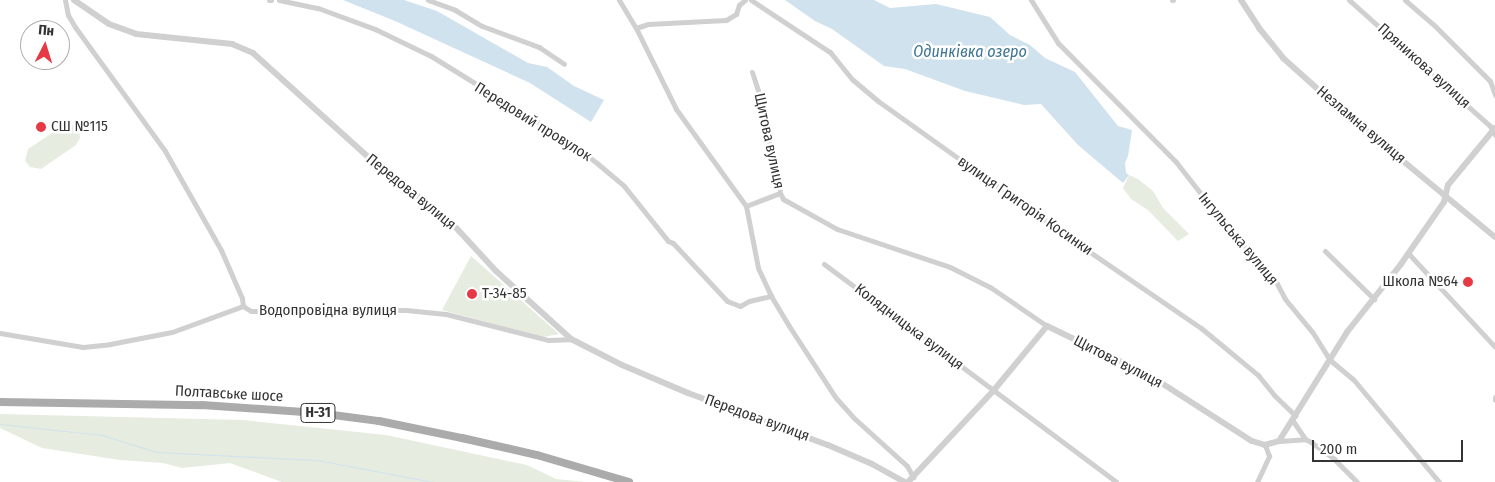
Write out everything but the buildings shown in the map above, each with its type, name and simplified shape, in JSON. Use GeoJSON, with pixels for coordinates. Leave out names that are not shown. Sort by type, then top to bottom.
{"type":"FeatureCollection","features":[{"type":"Feature","properties":{"kind":"main road","name":"Полтавське шосе"},"geometry":{"type":"LineString","coordinates":[[0,402],[202,405],[318,413],[379,422],[462,438],[537,455],[629,482]]}},
{"type":"Feature","properties":{"kind":"street"},"geometry":{"type":"LineString","coordinates":[[65,0],[68,16],[75,27],[166,151],[221,250],[242,298],[243,306]]}},
{"type":"Feature","properties":{"kind":"street","name":"Передова вулиця"},"geometry":{"type":"LineString","coordinates":[[74,0],[109,24],[136,34],[232,44],[253,53],[378,166],[448,219],[496,271],[572,339],[622,365],[688,393],[828,445],[909,480]]}},
{"type":"Feature","properties":{"kind":"street","name":"Передовий провулок"},"geometry":{"type":"LineString","coordinates":[[279,0],[318,8],[376,28],[431,56],[570,142],[598,164],[624,186],[668,241],[673,243],[727,301],[740,306],[749,301],[772,296]]}},
{"type":"Feature","properties":{"kind":"street"},"geometry":{"type":"LineString","coordinates":[[428,0],[455,10],[482,26],[539,47],[564,64]]}},
{"type":"Feature","properties":{"kind":"street"},"geometry":{"type":"LineString","coordinates":[[619,0],[636,28],[676,109],[746,206],[758,268],[772,296],[836,398],[855,419],[906,466],[909,480]]}},
{"type":"Feature","properties":{"kind":"street"},"geometry":{"type":"LineString","coordinates":[[636,28],[648,24],[726,20],[736,14],[739,5],[745,0]]}},
{"type":"Feature","properties":{"kind":"street","name":"вулиця Григорія Косинки"},"geometry":{"type":"LineString","coordinates":[[751,0],[830,52],[853,80],[878,101],[1087,250],[1201,328],[1258,375],[1294,419],[1305,440]]}},
{"type":"Feature","properties":{"kind":"street","name":"Інгульська вулиця"},"geometry":{"type":"LineString","coordinates":[[1032,0],[1058,43],[1176,162],[1234,236],[1275,280],[1285,299],[1313,333],[1330,360],[1353,379],[1439,482]]}},
{"type":"Feature","properties":{"kind":"street","name":"Незламна вулиця"},"geometry":{"type":"LineString","coordinates":[[1241,0],[1259,28],[1283,58],[1339,108],[1495,237]]}},
{"type":"Feature","properties":{"kind":"street","name":"Пряникова вулиця"},"geometry":{"type":"LineString","coordinates":[[1349,0],[1494,132]]}},
{"type":"Feature","properties":{"kind":"street"},"geometry":{"type":"LineString","coordinates":[[1406,0],[1434,24],[1490,81],[1495,94]]}},
{"type":"Feature","properties":{"kind":"street","name":"Щитова вулиця"},"geometry":{"type":"LineString","coordinates":[[752,72],[760,97],[760,114],[778,168],[780,194],[792,205],[837,228],[894,250],[920,256],[990,287],[1047,326],[1149,375],[1252,441],[1265,445]]}},
{"type":"Feature","properties":{"kind":"street"},"geometry":{"type":"LineString","coordinates":[[1279,441],[1347,332],[1408,253],[1446,195],[1448,186],[1494,132]]}},
{"type":"Feature","properties":{"kind":"street"},"geometry":{"type":"LineString","coordinates":[[746,206],[780,194]]}},
{"type":"Feature","properties":{"kind":"street"},"geometry":{"type":"LineString","coordinates":[[1325,251],[1374,299]]}},
{"type":"Feature","properties":{"kind":"street"},"geometry":{"type":"LineString","coordinates":[[1408,253],[1495,347]]}},
{"type":"Feature","properties":{"kind":"street","name":"Колядницька вулиця"},"geometry":{"type":"LineString","coordinates":[[824,264],[1116,482]]}},
{"type":"Feature","properties":{"kind":"street","name":"Водопровідна вулиця"},"geometry":{"type":"LineString","coordinates":[[0,333],[83,347],[145,339],[172,332],[243,306],[251,311],[406,310],[446,314],[548,340],[572,339]]}},
{"type":"Feature","properties":{"kind":"street"},"geometry":{"type":"LineString","coordinates":[[909,480],[994,390],[1047,326]]}},
{"type":"Feature","properties":{"kind":"street"},"geometry":{"type":"LineString","coordinates":[[1258,482],[1269,456],[1265,445],[1279,441],[1305,440],[1334,458],[1357,482]]}},
{"type":"Feature","properties":{"kind":"shaded area"},"geometry":{"type":"Polygon","coordinates":[[[66,124],[73,125],[79,131],[80,138],[76,145],[41,169],[30,167],[25,161],[28,149],[66,124]]]}},
{"type":"Feature","properties":{"kind":"shaded area"},"geometry":{"type":"Polygon","coordinates":[[[1129,175],[1138,179],[1153,191],[1163,208],[1189,234],[1178,241],[1148,210],[1131,199],[1123,188],[1129,175]]]}},
{"type":"Feature","properties":{"kind":"shaded area"},"geometry":{"type":"Polygon","coordinates":[[[471,256],[559,334],[543,337],[442,310],[471,256]]]}},
{"type":"Feature","properties":{"kind":"shaded area"},"geometry":{"type":"Polygon","coordinates":[[[0,414],[243,420],[386,435],[527,465],[556,479],[585,482],[282,482],[230,463],[182,468],[163,463],[120,460],[42,448],[0,428],[0,414]]]}},
{"type":"Feature","properties":{"kind":"water"},"geometry":{"type":"Polygon","coordinates":[[[343,0],[404,0],[437,11],[528,63],[547,67],[574,86],[604,100],[591,122],[530,83],[395,21],[343,0]]]}},
{"type":"Feature","properties":{"kind":"water","name":"Одинківка озеро"},"geometry":{"type":"Polygon","coordinates":[[[785,0],[874,0],[890,8],[936,4],[990,17],[1010,35],[1030,45],[1045,58],[1075,72],[1118,126],[1132,130],[1125,163],[1126,173],[1129,175],[1123,183],[1078,145],[1041,104],[1024,105],[965,91],[905,69],[884,66],[832,29],[815,21],[785,0]]]}},
{"type":"Feature","properties":{"kind":"waterway"},"geometry":{"type":"LineString","coordinates":[[0,424],[102,435],[157,452],[317,460],[433,482]]}},
{"type":"Feature","properties":{"kind":"place","name":"СШ №115"},"geometry":{"type":"Point","coordinates":[41,127]}},
{"type":"Feature","properties":{"kind":"place","name":"Школа №64"},"geometry":{"type":"Point","coordinates":[1468,282]}},
{"type":"Feature","properties":{"kind":"place","name":"Т-34-85"},"geometry":{"type":"Point","coordinates":[472,294]}}]}
